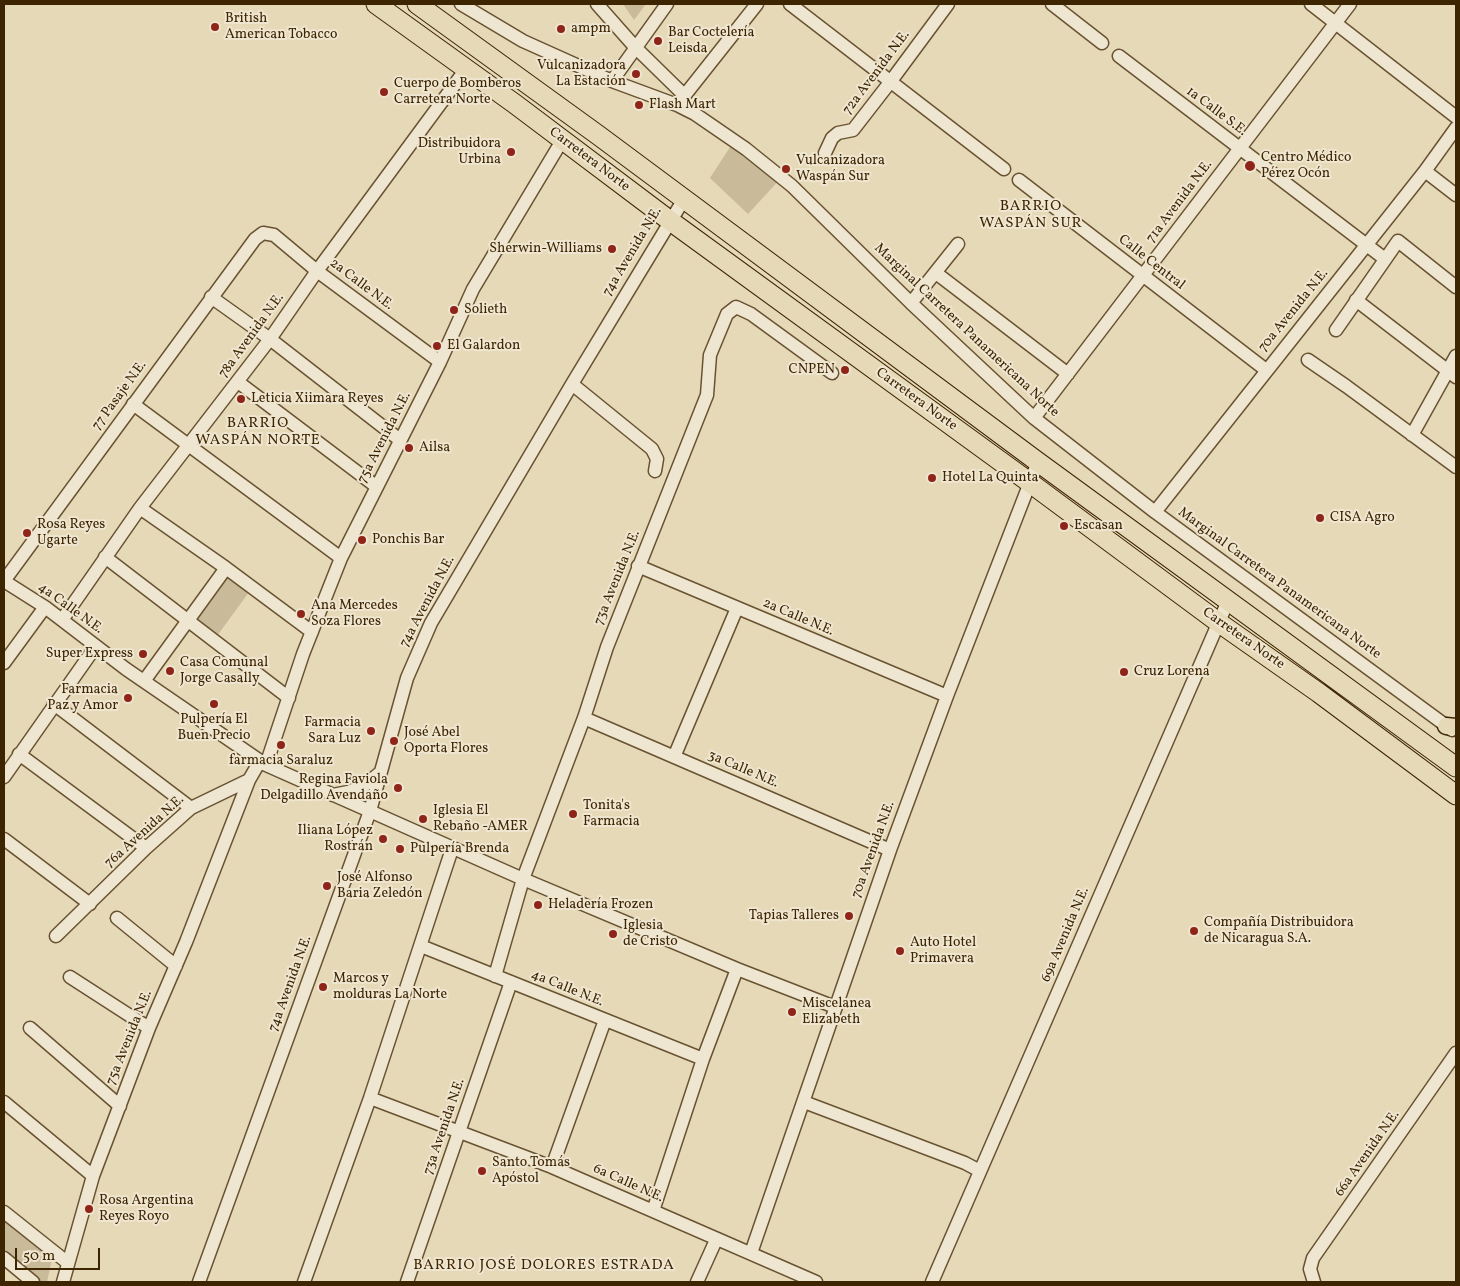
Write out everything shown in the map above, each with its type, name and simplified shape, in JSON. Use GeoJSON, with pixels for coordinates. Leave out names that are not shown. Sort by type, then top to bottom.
{"type":"FeatureCollection","features":[{"type":"Feature","properties":{"kind":"highway","name":"Carretera Norte"},"geometry":{"type":"LineString","coordinates":[[376,4],[563,139],[737,270],[1030,482],[1218,622],[1319,693],[1456,795]]}},
{"type":"Feature","properties":{"kind":"highway","name":"Carretera Norte"},"geometry":{"type":"LineString","coordinates":[[417,4],[539,91],[1038,462],[1456,767]]}},
{"type":"Feature","properties":{"kind":"highway"},"geometry":{"type":"LineString","coordinates":[[1319,693],[1377,718],[1456,775]]}},
{"type":"Feature","properties":{"kind":"street","name":"Marginal Carretera Panamericana Norte"},"geometry":{"type":"LineString","coordinates":[[461,4],[523,41],[612,81],[680,100],[694,114],[746,149],[789,183],[910,302],[1034,418],[1155,512],[1453,728]]}},
{"type":"Feature","properties":{"kind":"street"},"geometry":{"type":"LineString","coordinates":[[598,4],[680,100],[757,4]]}},
{"type":"Feature","properties":{"kind":"street"},"geometry":{"type":"LineString","coordinates":[[612,81],[667,4]]}},
{"type":"Feature","properties":{"kind":"street"},"geometry":{"type":"LineString","coordinates":[[790,4],[1004,168]]}},
{"type":"Feature","properties":{"kind":"street","name":"72a Avenida N.E."},"geometry":{"type":"LineString","coordinates":[[825,152],[832,138],[838,133],[853,130],[948,4]]}},
{"type":"Feature","properties":{"kind":"street"},"geometry":{"type":"LineString","coordinates":[[1052,4],[1102,43]]}},
{"type":"Feature","properties":{"kind":"street"},"geometry":{"type":"LineString","coordinates":[[1311,4],[1456,117]]}},
{"type":"Feature","properties":{"kind":"street","name":"71a Avenida N.E."},"geometry":{"type":"LineString","coordinates":[[1034,418],[1350,4]]}},
{"type":"Feature","properties":{"kind":"street","name":"1a Calle S.E."},"geometry":{"type":"LineString","coordinates":[[1119,56],[1385,259]]}},
{"type":"Feature","properties":{"kind":"street","name":"78a Avenida N.E."},"geometry":{"type":"LineString","coordinates":[[62,620],[140,508],[270,339],[317,271],[466,69]]}},
{"type":"Feature","properties":{"kind":"street","name":"70a Avenida N.E."},"geometry":{"type":"LineString","coordinates":[[1155,512],[1425,170],[1456,128]]}},
{"type":"Feature","properties":{"kind":"street","name":"75a Avenida N.E."},"geometry":{"type":"LineString","coordinates":[[263,763],[341,558],[440,362],[473,289],[563,139]]}},
{"type":"Feature","properties":{"kind":"street"},"geometry":{"type":"LineString","coordinates":[[1425,170],[1456,195]]}},
{"type":"Feature","properties":{"kind":"street","name":"Calle Central"},"geometry":{"type":"LineString","coordinates":[[1019,180],[1266,370]]}},
{"type":"Feature","properties":{"kind":"street","name":"74a Avenida N.E."},"geometry":{"type":"LineString","coordinates":[[198,1282],[370,811],[406,678],[431,623],[669,220],[684,198]]}},
{"type":"Feature","properties":{"kind":"street","name":"2a Calle N.E."},"geometry":{"type":"LineString","coordinates":[[263,233],[274,236],[317,271],[440,362]]}},
{"type":"Feature","properties":{"kind":"street","name":"77 Pasaje N.E."},"geometry":{"type":"LineString","coordinates":[[4,581],[254,239],[263,233]]}},
{"type":"Feature","properties":{"kind":"street"},"geometry":{"type":"LineString","coordinates":[[1336,330],[1398,241],[1456,287]]}},
{"type":"Feature","properties":{"kind":"street"},"geometry":{"type":"LineString","coordinates":[[910,302],[936,273],[958,244]]}},
{"type":"Feature","properties":{"kind":"street"},"geometry":{"type":"LineString","coordinates":[[936,273],[1068,374]]}},
{"type":"Feature","properties":{"kind":"street"},"geometry":{"type":"LineString","coordinates":[[211,298],[270,339],[400,440]]}},
{"type":"Feature","properties":{"kind":"street"},"geometry":{"type":"LineString","coordinates":[[1356,300],[1452,375]]}},
{"type":"Feature","properties":{"kind":"street","name":"73a Avenida N.E."},"geometry":{"type":"LineString","coordinates":[[495,976],[523,879],[584,718],[607,647],[706,395],[710,355],[727,314],[736,307],[751,314],[832,373]]}},
{"type":"Feature","properties":{"kind":"street"},"geometry":{"type":"LineString","coordinates":[[1412,435],[1452,375],[1456,356]]}},
{"type":"Feature","properties":{"kind":"street"},"geometry":{"type":"LineString","coordinates":[[1308,360],[1456,467]]}},
{"type":"Feature","properties":{"kind":"street"},"geometry":{"type":"LineString","coordinates":[[238,382],[377,487]]}},
{"type":"Feature","properties":{"kind":"street"},"geometry":{"type":"LineString","coordinates":[[572,384],[652,449],[657,460],[655,470]]}},
{"type":"Feature","properties":{"kind":"street"},"geometry":{"type":"LineString","coordinates":[[133,404],[341,558]]}},
{"type":"Feature","properties":{"kind":"street","name":"70a Avenida N.E."},"geometry":{"type":"LineString","coordinates":[[751,1253],[890,850],[946,696],[1038,462]]}},
{"type":"Feature","properties":{"kind":"street"},"geometry":{"type":"LineString","coordinates":[[140,508],[226,568],[312,632]]}},
{"type":"Feature","properties":{"kind":"street"},"geometry":{"type":"LineString","coordinates":[[105,557],[289,698]]}},
{"type":"Feature","properties":{"kind":"street","name":"2a Calle N.E."},"geometry":{"type":"LineString","coordinates":[[638,566],[946,696]]}},
{"type":"Feature","properties":{"kind":"street"},"geometry":{"type":"LineString","coordinates":[[144,681],[226,568]]}},
{"type":"Feature","properties":{"kind":"street","name":"4a Calle N.E."},"geometry":{"type":"LineString","coordinates":[[4,581],[45,607],[144,681],[263,763],[452,849],[737,969],[835,1007]]}},
{"type":"Feature","properties":{"kind":"street","name":"69a Avenida N.E."},"geometry":{"type":"LineString","coordinates":[[932,1282],[1228,601]]}},
{"type":"Feature","properties":{"kind":"street"},"geometry":{"type":"LineString","coordinates":[[4,663],[45,607]]}},
{"type":"Feature","properties":{"kind":"street"},"geometry":{"type":"LineString","coordinates":[[674,757],[737,608]]}},
{"type":"Feature","properties":{"kind":"street"},"geometry":{"type":"LineString","coordinates":[[4,777],[96,646]]}},
{"type":"Feature","properties":{"kind":"street"},"geometry":{"type":"LineString","coordinates":[[54,704],[191,808]]}},
{"type":"Feature","properties":{"kind":"street","name":"3a Calle N.E."},"geometry":{"type":"LineString","coordinates":[[584,718],[890,850]]}},
{"type":"Feature","properties":{"kind":"street"},"geometry":{"type":"LineString","coordinates":[[19,754],[146,848]]}},
{"type":"Feature","properties":{"kind":"street"},"geometry":{"type":"LineString","coordinates":[[248,783],[263,763]]}},
{"type":"Feature","properties":{"kind":"street"},"geometry":{"type":"LineString","coordinates":[[333,795],[348,792],[365,785],[381,772]]}},
{"type":"Feature","properties":{"kind":"street","name":"75a Avenida N.E."},"geometry":{"type":"LineString","coordinates":[[63,1282],[93,1176],[149,1028],[176,966],[248,783]]}},
{"type":"Feature","properties":{"kind":"street","name":"76a Avenida N.E."},"geometry":{"type":"LineString","coordinates":[[56,936],[146,848],[191,808],[248,783]]}},
{"type":"Feature","properties":{"kind":"street"},"geometry":{"type":"LineString","coordinates":[[4,840],[90,904]]}},
{"type":"Feature","properties":{"kind":"street"},"geometry":{"type":"LineString","coordinates":[[304,1282],[370,1098],[452,849]]}},
{"type":"Feature","properties":{"kind":"street"},"geometry":{"type":"LineString","coordinates":[[118,918],[176,966]]}},
{"type":"Feature","properties":{"kind":"street","name":"4a Calle N.E."},"geometry":{"type":"LineString","coordinates":[[420,946],[703,1059]]}},
{"type":"Feature","properties":{"kind":"street"},"geometry":{"type":"LineString","coordinates":[[653,1211],[703,1059],[737,969]]}},
{"type":"Feature","properties":{"kind":"street"},"geometry":{"type":"LineString","coordinates":[[70,977],[149,1028]]}},
{"type":"Feature","properties":{"kind":"street","name":"73a Avenida N.E."},"geometry":{"type":"LineString","coordinates":[[407,1282],[511,982]]}},
{"type":"Feature","properties":{"kind":"street"},"geometry":{"type":"LineString","coordinates":[[552,1167],[605,1020]]}},
{"type":"Feature","properties":{"kind":"street"},"geometry":{"type":"LineString","coordinates":[[30,1028],[120,1106]]}},
{"type":"Feature","properties":{"kind":"street","name":"66a Avenida N.E."},"geometry":{"type":"LineString","coordinates":[[1312,1278],[1310,1269],[1313,1258],[1456,1053]]}},
{"type":"Feature","properties":{"kind":"street","name":"6a Calle N.E."},"geometry":{"type":"LineString","coordinates":[[370,1098],[552,1167],[816,1282]]}},
{"type":"Feature","properties":{"kind":"street"},"geometry":{"type":"LineString","coordinates":[[4,1102],[93,1176]]}},
{"type":"Feature","properties":{"kind":"street"},"geometry":{"type":"LineString","coordinates":[[804,1102],[964,1163],[980,1171]]}},
{"type":"Feature","properties":{"kind":"street"},"geometry":{"type":"LineString","coordinates":[[4,1212],[68,1264]]}},
{"type":"Feature","properties":{"kind":"street"},"geometry":{"type":"LineString","coordinates":[[697,1282],[716,1240]]}},
{"type":"Feature","properties":{"kind":"street"},"geometry":{"type":"LineString","coordinates":[[4,1258],[33,1282]]}},
{"type":"Feature","properties":{"kind":"shaded area"},"geometry":{"type":"Polygon","coordinates":[[[623,4],[646,4],[634,20],[623,4]]]}},
{"type":"Feature","properties":{"kind":"shaded area"},"geometry":{"type":"Polygon","coordinates":[[[734,141],[782,177],[748,214],[710,178],[734,141]]]}},
{"type":"Feature","properties":{"kind":"shaded area"},"geometry":{"type":"Polygon","coordinates":[[[225,575],[249,592],[217,636],[193,618],[225,575]]]}},
{"type":"Feature","properties":{"kind":"shaded area"},"geometry":{"type":"Polygon","coordinates":[[[4,1208],[54,1250],[47,1282],[24,1282],[4,1264],[4,1208]]]}},
{"type":"Feature","properties":{"kind":"place","name":"British American Tobacco"},"geometry":{"type":"Point","coordinates":[215,27]}},
{"type":"Feature","properties":{"kind":"place","name":"ampm"},"geometry":{"type":"Point","coordinates":[561,29]}},
{"type":"Feature","properties":{"kind":"place","name":"Bar Coctelería Leisda"},"geometry":{"type":"Point","coordinates":[658,41]}},
{"type":"Feature","properties":{"kind":"place","name":"Vulcanizadora La Estación"},"geometry":{"type":"Point","coordinates":[636,74]}},
{"type":"Feature","properties":{"kind":"place","name":"Cuerpo de Bomberos Carretera Norte"},"geometry":{"type":"Point","coordinates":[384,92]}},
{"type":"Feature","properties":{"kind":"place","name":"Flash Mart"},"geometry":{"type":"Point","coordinates":[639,105]}},
{"type":"Feature","properties":{"kind":"place","name":"Distribuidora Urbina"},"geometry":{"type":"Point","coordinates":[511,152]}},
{"type":"Feature","properties":{"kind":"place","name":"Centro Médico Pérez Ocón"},"geometry":{"type":"Point","coordinates":[1250,166]}},
{"type":"Feature","properties":{"kind":"place","name":"Vulcanizadora Waspán Sur"},"geometry":{"type":"Point","coordinates":[786,169]}},
{"type":"Feature","properties":{"kind":"place","name":"Sherwin-Williams"},"geometry":{"type":"Point","coordinates":[612,249]}},
{"type":"Feature","properties":{"kind":"place","name":"Solieth"},"geometry":{"type":"Point","coordinates":[454,310]}},
{"type":"Feature","properties":{"kind":"place","name":"El Galardon"},"geometry":{"type":"Point","coordinates":[437,346]}},
{"type":"Feature","properties":{"kind":"place","name":"CNPEN"},"geometry":{"type":"Point","coordinates":[845,370]}},
{"type":"Feature","properties":{"kind":"place","name":"Leticia Xiimara Reyes"},"geometry":{"type":"Point","coordinates":[241,399]}},
{"type":"Feature","properties":{"kind":"place","name":"Ailsa"},"geometry":{"type":"Point","coordinates":[409,448]}},
{"type":"Feature","properties":{"kind":"place","name":"Hotel La Quinta"},"geometry":{"type":"Point","coordinates":[932,478]}},
{"type":"Feature","properties":{"kind":"place","name":"CISA Agro"},"geometry":{"type":"Point","coordinates":[1320,518]}},
{"type":"Feature","properties":{"kind":"place","name":"Escasan"},"geometry":{"type":"Point","coordinates":[1064,526]}},
{"type":"Feature","properties":{"kind":"place","name":"Rosa Reyes Ugarte"},"geometry":{"type":"Point","coordinates":[27,533]}},
{"type":"Feature","properties":{"kind":"place","name":"Ponchis Bar"},"geometry":{"type":"Point","coordinates":[362,540]}},
{"type":"Feature","properties":{"kind":"place","name":"Ana Mercedes Soza Flores"},"geometry":{"type":"Point","coordinates":[301,614]}},
{"type":"Feature","properties":{"kind":"place","name":"Super Express"},"geometry":{"type":"Point","coordinates":[143,654]}},
{"type":"Feature","properties":{"kind":"place","name":"Casa Comunal Jorge Casally"},"geometry":{"type":"Point","coordinates":[170,671]}},
{"type":"Feature","properties":{"kind":"place","name":"Cruz Lorena"},"geometry":{"type":"Point","coordinates":[1124,672]}},
{"type":"Feature","properties":{"kind":"place","name":"Farmacia Paz y Amor"},"geometry":{"type":"Point","coordinates":[128,698]}},
{"type":"Feature","properties":{"kind":"place","name":"Pulpería El Buen Precio"},"geometry":{"type":"Point","coordinates":[214,704]}},
{"type":"Feature","properties":{"kind":"place","name":"Farmacia Sara Luz"},"geometry":{"type":"Point","coordinates":[371,731]}},
{"type":"Feature","properties":{"kind":"place","name":"José Abel Oporta Flores"},"geometry":{"type":"Point","coordinates":[394,741]}},
{"type":"Feature","properties":{"kind":"place","name":"farmacia Saraluz"},"geometry":{"type":"Point","coordinates":[281,745]}},
{"type":"Feature","properties":{"kind":"place","name":"Regina Faviola Delgadillo Avendaño"},"geometry":{"type":"Point","coordinates":[398,788]}},
{"type":"Feature","properties":{"kind":"place","name":"Tonita's Farmacia"},"geometry":{"type":"Point","coordinates":[573,814]}},
{"type":"Feature","properties":{"kind":"place","name":"Iglesia El Rebaño -AMER"},"geometry":{"type":"Point","coordinates":[423,819]}},
{"type":"Feature","properties":{"kind":"place","name":"Iliana López Rostrán"},"geometry":{"type":"Point","coordinates":[383,839]}},
{"type":"Feature","properties":{"kind":"place","name":"Pulpería Brenda"},"geometry":{"type":"Point","coordinates":[400,849]}},
{"type":"Feature","properties":{"kind":"place","name":"José Alfonso Baria Zeledón"},"geometry":{"type":"Point","coordinates":[327,886]}},
{"type":"Feature","properties":{"kind":"place","name":"Heladería Frozen"},"geometry":{"type":"Point","coordinates":[538,905]}},
{"type":"Feature","properties":{"kind":"place","name":"Tapias Talleres"},"geometry":{"type":"Point","coordinates":[849,916]}},
{"type":"Feature","properties":{"kind":"place","name":"Compañía Distribuidora de Nicaragua S.A."},"geometry":{"type":"Point","coordinates":[1194,931]}},
{"type":"Feature","properties":{"kind":"place","name":"Iglesia de Cristo"},"geometry":{"type":"Point","coordinates":[613,934]}},
{"type":"Feature","properties":{"kind":"place","name":"Auto Hotel Primavera"},"geometry":{"type":"Point","coordinates":[900,951]}},
{"type":"Feature","properties":{"kind":"place","name":"Marcos y molduras La Norte"},"geometry":{"type":"Point","coordinates":[323,987]}},
{"type":"Feature","properties":{"kind":"place","name":"Miscelanea Elizabeth"},"geometry":{"type":"Point","coordinates":[792,1012]}},
{"type":"Feature","properties":{"kind":"place","name":"Santo Tomás Apóstol"},"geometry":{"type":"Point","coordinates":[482,1171]}},
{"type":"Feature","properties":{"kind":"place","name":"Rosa Argentina Reyes Royo"},"geometry":{"type":"Point","coordinates":[89,1209]}},
{"type":"Feature","properties":{"kind":"district","name":"BARRIO WASPÁN SUR"},"geometry":{"type":"Point","coordinates":[1031,216]}},
{"type":"Feature","properties":{"kind":"district","name":"BARRIO WASPÁN NORTE"},"geometry":{"type":"Point","coordinates":[258,432]}},
{"type":"Feature","properties":{"kind":"district","name":"BARRIO JOSÉ DOLORES ESTRADA"},"geometry":{"type":"Point","coordinates":[544,1266]}}]}
